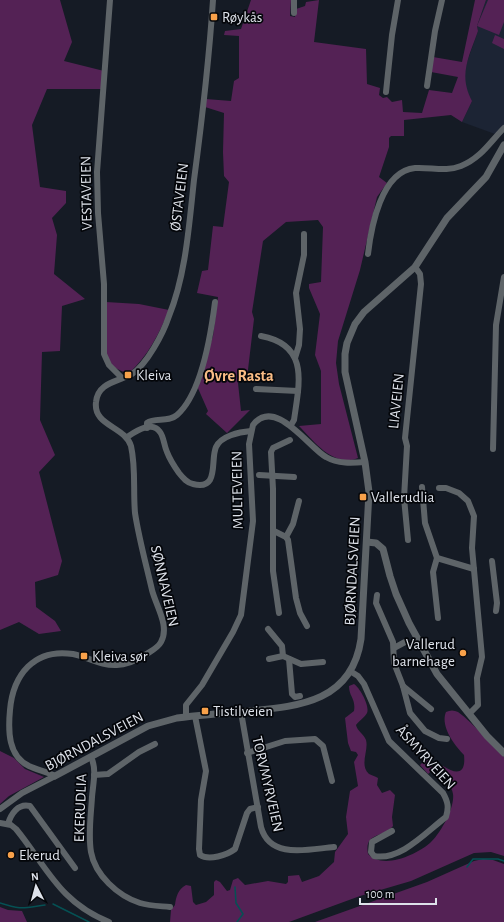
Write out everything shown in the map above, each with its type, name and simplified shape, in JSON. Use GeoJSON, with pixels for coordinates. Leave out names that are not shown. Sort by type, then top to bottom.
{"type":"FeatureCollection","features":[{"type":"Feature","properties":{"kind":"street","name":"VESTAVEIEN"},"geometry":{"type":"LineString","coordinates":[[110,0],[98,156],[98,199],[104,274],[104,354],[109,365],[122,378]]}},
{"type":"Feature","properties":{"kind":"street","name":"ØSTAVEIEN"},"geometry":{"type":"LineString","coordinates":[[122,378],[131,374],[138,368],[159,338],[170,315],[178,289],[193,195],[213,0]]}},
{"type":"Feature","properties":{"kind":"street"},"geometry":{"type":"LineString","coordinates":[[294,0],[294,13]]}},
{"type":"Feature","properties":{"kind":"street"},"geometry":{"type":"LineString","coordinates":[[386,92],[392,35],[398,0]]}},
{"type":"Feature","properties":{"kind":"street"},"geometry":{"type":"LineString","coordinates":[[427,86],[435,31],[442,0]]}},
{"type":"Feature","properties":{"kind":"street"},"geometry":{"type":"LineString","coordinates":[[368,254],[378,205],[390,186],[402,173],[413,168],[445,170],[462,166],[487,149],[504,128]]}},
{"type":"Feature","properties":{"kind":"street","name":"BJØRNDALSVEIEN"},"geometry":{"type":"LineString","coordinates":[[0,809],[22,793],[162,720],[285,708],[313,702],[333,690],[350,671],[356,659],[361,639],[369,497],[365,462],[344,366],[345,348],[352,330],[364,312],[415,267],[447,218],[486,177],[504,145]]}},
{"type":"Feature","properties":{"kind":"street"},"geometry":{"type":"LineString","coordinates":[[295,358],[298,349],[300,329],[296,293],[304,254],[304,234]]}},
{"type":"Feature","properties":{"kind":"street","name":"LIAVEIEN"},"geometry":{"type":"LineString","coordinates":[[408,540],[404,498],[407,446],[405,438],[421,284],[420,276],[415,267]]}},
{"type":"Feature","properties":{"kind":"street"},"geometry":{"type":"LineString","coordinates":[[493,450],[496,325],[504,277]]}},
{"type":"Feature","properties":{"kind":"street"},"geometry":{"type":"LineString","coordinates":[[147,428],[147,423],[151,421],[167,420],[177,415],[191,396],[208,350],[216,302]]}},
{"type":"Feature","properties":{"kind":"street"},"geometry":{"type":"LineString","coordinates":[[261,336],[272,338],[288,349],[295,358],[300,372],[294,420],[291,425]]}},
{"type":"Feature","properties":{"kind":"street"},"geometry":{"type":"LineString","coordinates":[[122,378],[110,383],[102,389],[96,398],[96,406],[102,419],[127,437],[139,430],[147,428],[154,428],[160,432],[171,460],[183,478],[190,483],[199,485],[209,481],[213,475],[214,454],[218,444],[234,434],[250,431]]}},
{"type":"Feature","properties":{"kind":"street"},"geometry":{"type":"LineString","coordinates":[[256,389],[298,391]]}},
{"type":"Feature","properties":{"kind":"street","name":"MULTEVEIEN"},"geometry":{"type":"LineString","coordinates":[[186,717],[186,705],[202,685],[233,632],[241,615],[252,521],[249,451],[250,431],[256,421],[266,417],[278,419],[291,425],[314,449],[326,458],[342,462],[365,462]]}},
{"type":"Feature","properties":{"kind":"street","name":"SØNNAVEIEN"},"geometry":{"type":"LineString","coordinates":[[55,776],[23,762],[15,753],[10,742],[9,730],[12,698],[16,682],[24,670],[42,658],[58,654],[74,655],[107,664],[126,664],[153,650],[160,644],[163,636],[163,621],[154,597],[137,524],[133,454],[127,437]]}},
{"type":"Feature","properties":{"kind":"street"},"geometry":{"type":"LineString","coordinates":[[279,613],[273,572],[274,531],[272,449],[290,440]]}},
{"type":"Feature","properties":{"kind":"street"},"geometry":{"type":"LineString","coordinates":[[259,475],[272,477],[294,476]]}},
{"type":"Feature","properties":{"kind":"street"},"geometry":{"type":"LineString","coordinates":[[422,487],[425,523],[437,558],[433,572],[438,618]]}},
{"type":"Feature","properties":{"kind":"street"},"geometry":{"type":"LineString","coordinates":[[439,488],[446,488],[459,493],[468,502],[472,509],[474,524],[472,548],[482,660],[477,678],[478,705],[469,714]]}},
{"type":"Feature","properties":{"kind":"street"},"geometry":{"type":"LineString","coordinates":[[286,537],[293,524],[299,500]]}},
{"type":"Feature","properties":{"kind":"street"},"geometry":{"type":"LineString","coordinates":[[274,531],[286,537],[290,547],[297,604],[307,626]]}},
{"type":"Feature","properties":{"kind":"street"},"geometry":{"type":"LineString","coordinates":[[367,542],[379,544],[383,549],[390,576],[409,623],[437,674],[487,736],[504,753]]}},
{"type":"Feature","properties":{"kind":"street"},"geometry":{"type":"LineString","coordinates":[[437,558],[474,569]]}},
{"type":"Feature","properties":{"kind":"street"},"geometry":{"type":"LineString","coordinates":[[492,561],[497,604],[496,611]]}},
{"type":"Feature","properties":{"kind":"street"},"geometry":{"type":"LineString","coordinates":[[378,595],[376,603],[393,642],[394,662],[404,686],[410,713],[420,726],[432,735],[447,739]]}},
{"type":"Feature","properties":{"kind":"street"},"geometry":{"type":"LineString","coordinates":[[268,629],[282,646],[283,656]]}},
{"type":"Feature","properties":{"kind":"street"},"geometry":{"type":"LineString","coordinates":[[394,648],[405,642]]}},
{"type":"Feature","properties":{"kind":"street"},"geometry":{"type":"LineString","coordinates":[[269,660],[283,656],[301,664],[323,662]]}},
{"type":"Feature","properties":{"kind":"street"},"geometry":{"type":"LineString","coordinates":[[289,659],[292,694],[295,697],[300,696]]}},
{"type":"Feature","properties":{"kind":"street","name":"ÅSMYRVEIEN"},"geometry":{"type":"LineString","coordinates":[[350,671],[358,676],[364,684],[389,741],[442,793],[448,802],[446,817],[402,850],[388,857],[374,856],[370,852],[372,842],[392,831]]}},
{"type":"Feature","properties":{"kind":"street"},"geometry":{"type":"LineString","coordinates":[[404,686],[431,709]]}},
{"type":"Feature","properties":{"kind":"street","name":"TORVMYRVEIEN"},"geometry":{"type":"LineString","coordinates":[[241,712],[247,753],[264,836],[275,846],[283,849],[294,850],[334,847]]}},
{"type":"Feature","properties":{"kind":"street"},"geometry":{"type":"LineString","coordinates":[[195,716],[206,771],[201,800],[200,855],[206,857],[215,856],[235,849],[247,813],[250,809],[258,807]]}},
{"type":"Feature","properties":{"kind":"street"},"geometry":{"type":"LineString","coordinates":[[247,753],[285,741],[315,739],[323,746],[332,781]]}},
{"type":"Feature","properties":{"kind":"street"},"geometry":{"type":"LineString","coordinates":[[94,775],[108,774],[139,752],[156,744]]}},
{"type":"Feature","properties":{"kind":"street","name":"EKERUDLIA"},"geometry":{"type":"LineString","coordinates":[[91,757],[94,765],[94,775],[90,836],[91,853],[97,867],[102,876],[124,896],[139,903],[170,907]]}},
{"type":"Feature","properties":{"kind":"street"},"geometry":{"type":"LineString","coordinates":[[8,824],[13,813],[19,807],[25,805],[32,807],[75,868]]}},
{"type":"Feature","properties":{"kind":"street"},"geometry":{"type":"LineString","coordinates":[[0,823],[8,824],[19,832],[56,885],[65,895],[109,922]]}},
{"type":"Feature","properties":{"kind":"shaded area"},"geometry":{"type":"Polygon","coordinates":[[[0,0],[60,0],[72,42],[64,61],[104,71],[101,89],[47,89],[32,125],[40,187],[66,191],[66,203],[52,218],[57,235],[54,274],[85,299],[62,306],[60,351],[42,352],[40,420],[55,455],[39,472],[62,561],[58,575],[35,582],[36,607],[55,621],[61,631],[39,634],[19,622],[0,630],[0,0]]]}},
{"type":"Feature","properties":{"kind":"shaded area"},"geometry":{"type":"Polygon","coordinates":[[[251,0],[291,0],[290,16],[295,17],[296,9],[305,6],[306,2],[319,0],[314,42],[366,49],[367,84],[380,88],[379,95],[383,98],[387,97],[392,102],[402,100],[403,112],[422,113],[429,90],[452,93],[458,77],[431,72],[433,57],[462,62],[475,0],[486,0],[477,26],[478,31],[466,66],[466,83],[472,101],[462,122],[451,115],[404,120],[404,136],[391,136],[389,138],[389,147],[379,177],[387,183],[377,197],[360,270],[338,341],[336,363],[339,384],[358,458],[349,460],[332,456],[318,445],[299,426],[321,424],[321,371],[315,355],[320,314],[309,288],[309,284],[321,282],[323,227],[318,220],[286,222],[263,241],[252,312],[254,319],[247,378],[238,383],[241,411],[250,410],[227,433],[206,414],[208,411],[197,386],[213,336],[218,297],[197,293],[202,271],[208,270],[213,226],[223,227],[229,182],[224,176],[224,113],[205,107],[206,99],[231,101],[234,81],[239,78],[239,36],[224,35],[225,31],[241,29],[251,0]]]}},
{"type":"Feature","properties":{"kind":"shaded area"},"geometry":{"type":"Polygon","coordinates":[[[486,0],[504,0],[504,128],[495,134],[462,122],[472,101],[465,88],[465,68],[478,31],[477,26],[486,0]]]}},
{"type":"Feature","properties":{"kind":"shaded area"},"geometry":{"type":"Polygon","coordinates":[[[488,0],[504,0],[504,22],[499,35],[477,26],[488,0]]]}},
{"type":"Feature","properties":{"kind":"shaded area"},"geometry":{"type":"Polygon","coordinates":[[[495,35],[504,39],[504,49],[492,43],[495,35]]]}},
{"type":"Feature","properties":{"kind":"shaded area"},"geometry":{"type":"Polygon","coordinates":[[[106,302],[139,304],[169,310],[161,328],[147,352],[128,374],[113,367],[107,357],[106,302]]]}},
{"type":"Feature","properties":{"kind":"shaded area"},"geometry":{"type":"Polygon","coordinates":[[[354,684],[362,693],[368,710],[365,716],[356,725],[364,736],[367,744],[364,762],[366,770],[369,774],[378,778],[377,785],[382,793],[390,790],[395,795],[392,817],[393,826],[389,830],[375,836],[369,842],[368,854],[374,859],[382,861],[391,861],[408,856],[424,848],[430,843],[442,827],[452,806],[453,794],[449,785],[438,772],[439,767],[443,766],[452,771],[460,771],[464,766],[464,755],[452,741],[446,729],[446,712],[452,710],[458,712],[464,717],[504,757],[504,856],[491,852],[474,853],[411,881],[360,896],[289,922],[170,922],[171,910],[175,905],[181,889],[186,885],[191,886],[193,902],[196,905],[206,902],[214,895],[214,882],[216,880],[220,882],[227,891],[230,890],[233,880],[238,878],[245,885],[268,881],[286,884],[288,882],[288,876],[299,875],[302,882],[319,876],[334,862],[335,852],[348,834],[346,817],[350,791],[358,786],[354,762],[358,755],[356,752],[351,751],[348,743],[345,718],[354,711],[354,703],[349,686],[354,684]]]}},
{"type":"Feature","properties":{"kind":"shaded area"},"geometry":{"type":"Polygon","coordinates":[[[0,751],[14,758],[25,769],[44,777],[9,796],[0,804],[0,751]]]}},
{"type":"Feature","properties":{"kind":"shaded area"},"geometry":{"type":"Polygon","coordinates":[[[427,758],[436,767],[428,774],[420,765],[427,758]]]}},
{"type":"Feature","properties":{"kind":"shaded area"},"geometry":{"type":"Polygon","coordinates":[[[483,859],[493,860],[504,864],[504,922],[315,922],[427,882],[474,861],[483,859]]]}},
{"type":"Feature","properties":{"kind":"shaded area"},"geometry":{"type":"Polygon","coordinates":[[[0,907],[8,910],[22,911],[27,922],[0,922],[0,907]]]}},
{"type":"Feature","properties":{"kind":"waterway"},"geometry":{"type":"LineString","coordinates":[[467,867],[473,859],[498,859],[504,861]]}},
{"type":"Feature","properties":{"kind":"waterway"},"geometry":{"type":"LineString","coordinates":[[235,887],[236,903],[243,914],[237,922]]}},
{"type":"Feature","properties":{"kind":"waterway"},"geometry":{"type":"LineString","coordinates":[[0,903],[22,908],[45,905]]}},
{"type":"Feature","properties":{"kind":"waterway"},"geometry":{"type":"LineString","coordinates":[[53,904],[89,922]]}},
{"type":"Feature","properties":{"kind":"place","name":"Røykås"},"geometry":{"type":"Point","coordinates":[214,17]}},
{"type":"Feature","properties":{"kind":"place","name":"Kleiva"},"geometry":{"type":"Point","coordinates":[128,375]}},
{"type":"Feature","properties":{"kind":"place","name":"Vallerudlia"},"geometry":{"type":"Point","coordinates":[363,497]}},
{"type":"Feature","properties":{"kind":"place","name":"Vallerud barnehage"},"geometry":{"type":"Point","coordinates":[463,653]}},
{"type":"Feature","properties":{"kind":"place","name":"Kleiva sør"},"geometry":{"type":"Point","coordinates":[84,656]}},
{"type":"Feature","properties":{"kind":"place","name":"Tistilveien"},"geometry":{"type":"Point","coordinates":[205,711]}},
{"type":"Feature","properties":{"kind":"place","name":"Ekerud"},"geometry":{"type":"Point","coordinates":[11,855]}},
{"type":"Feature","properties":{"kind":"district","name":"Øvre Rasta"},"geometry":{"type":"Point","coordinates":[239,375]}}]}
